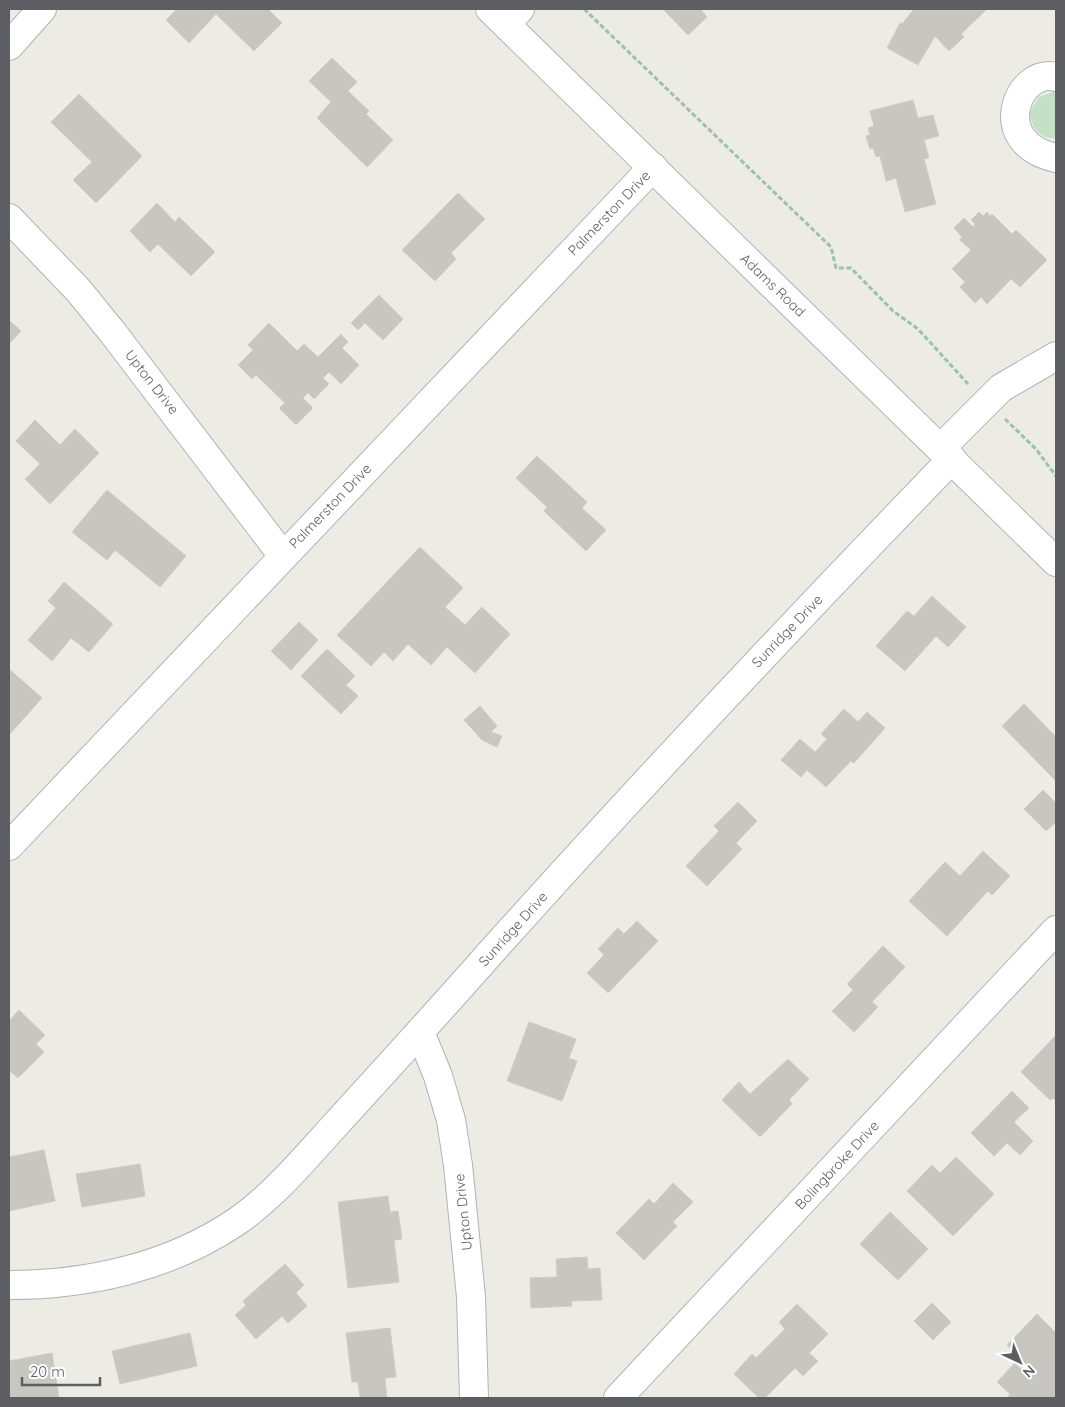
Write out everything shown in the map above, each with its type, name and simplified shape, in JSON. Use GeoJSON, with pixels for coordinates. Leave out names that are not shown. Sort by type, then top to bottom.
{"type":"FeatureCollection","features":[{"type":"Feature","properties":{"kind":"street"},"geometry":{"type":"LineString","coordinates":[[9,46],[42,9]]}},
{"type":"Feature","properties":{"kind":"street","name":"Adams Road"},"geometry":{"type":"LineString","coordinates":[[505,14],[652,167],[1056,562]]}},
{"type":"Feature","properties":{"kind":"street"},"geometry":{"type":"LineString","coordinates":[[1056,76],[1049,75],[1033,82],[1022,93],[1014,118],[1017,132],[1025,142],[1037,151],[1056,158]]}},
{"type":"Feature","properties":{"kind":"street","name":"Palmerston Drive"},"geometry":{"type":"LineString","coordinates":[[9,846],[652,167]]}},
{"type":"Feature","properties":{"kind":"street","name":"Upton Drive"},"geometry":{"type":"LineString","coordinates":[[9,218],[74,285],[113,333],[283,556]]}},
{"type":"Feature","properties":{"kind":"street","name":"Sunridge Drive"},"geometry":{"type":"LineString","coordinates":[[9,1285],[70,1282],[115,1274],[160,1260],[204,1242],[238,1221],[269,1195],[420,1032],[638,789],[946,454],[1002,388],[1056,356]]}},
{"type":"Feature","properties":{"kind":"street","name":"Bolingbroke Drive"},"geometry":{"type":"LineString","coordinates":[[618,1398],[1056,930]]}},
{"type":"Feature","properties":{"kind":"street","name":"Upton Drive"},"geometry":{"type":"LineString","coordinates":[[420,1032],[438,1076],[451,1120],[458,1165],[471,1297],[474,1398]]}},
{"type":"Feature","properties":{"kind":"path"},"geometry":{"type":"LineString","coordinates":[[584,9],[831,247],[836,268],[851,268],[893,311],[918,329],[960,378],[972,387]]}},
{"type":"Feature","properties":{"kind":"path"},"geometry":{"type":"LineString","coordinates":[[1004,416],[1010,426],[1036,449],[1056,476]]}},
{"type":"Feature","properties":{"kind":"green space"},"geometry":{"type":"Polygon","coordinates":[[[1056,91],[1056,138],[1050,138],[1045,137],[1034,128],[1030,112],[1039,97],[1056,91]]]}},
{"type":"Feature","properties":{"kind":"building"},"geometry":{"type":"Polygon","coordinates":[[[177,9],[268,9],[282,23],[254,51],[216,14],[189,43],[166,20],[177,9]]]}},
{"type":"Feature","properties":{"kind":"building"},"geometry":{"type":"Polygon","coordinates":[[[663,9],[700,9],[707,17],[688,35],[663,9]]]}},
{"type":"Feature","properties":{"kind":"building"},"geometry":{"type":"Polygon","coordinates":[[[914,9],[987,9],[961,34],[964,37],[949,51],[935,36],[918,65],[887,48],[900,23],[902,24],[914,9]]]}},
{"type":"Feature","properties":{"kind":"building"},"geometry":{"type":"Polygon","coordinates":[[[332,58],[357,82],[348,91],[369,111],[366,114],[393,140],[367,167],[317,118],[331,102],[309,81],[332,58]]]}},
{"type":"Feature","properties":{"kind":"building"},"geometry":{"type":"Polygon","coordinates":[[[79,94],[142,156],[96,203],[73,180],[92,162],[51,122],[79,94]]]}},
{"type":"Feature","properties":{"kind":"building"},"geometry":{"type":"Polygon","coordinates":[[[913,100],[918,118],[933,115],[939,136],[924,140],[929,158],[924,159],[936,204],[905,212],[896,178],[886,181],[880,156],[876,157],[873,148],[870,149],[866,136],[870,135],[868,128],[874,126],[870,111],[913,100]]]}},
{"type":"Feature","properties":{"kind":"building"},"geometry":{"type":"Polygon","coordinates":[[[458,193],[485,219],[451,253],[456,259],[435,281],[402,250],[458,193]]]}},
{"type":"Feature","properties":{"kind":"building"},"geometry":{"type":"Polygon","coordinates":[[[157,203],[175,222],[179,217],[215,252],[191,276],[158,244],[150,252],[130,231],[157,203]]]}},
{"type":"Feature","properties":{"kind":"building"},"geometry":{"type":"Polygon","coordinates":[[[979,212],[983,216],[987,212],[990,216],[992,214],[1012,234],[1016,230],[1047,260],[1020,287],[1011,279],[987,304],[981,297],[975,303],[960,287],[965,282],[952,269],[971,250],[960,240],[962,237],[954,228],[964,218],[973,227],[975,224],[971,220],[979,212]]]}},
{"type":"Feature","properties":{"kind":"building"},"geometry":{"type":"Polygon","coordinates":[[[379,295],[403,319],[383,340],[365,323],[358,330],[351,323],[379,295]]]}},
{"type":"Feature","properties":{"kind":"building"},"geometry":{"type":"Polygon","coordinates":[[[9,320],[21,331],[9,344],[9,320]]]}},
{"type":"Feature","properties":{"kind":"building"},"geometry":{"type":"Polygon","coordinates":[[[269,323],[297,351],[304,344],[318,357],[341,334],[348,342],[342,348],[359,365],[341,384],[329,372],[323,378],[329,384],[314,399],[308,393],[303,398],[313,408],[296,425],[279,408],[285,403],[256,375],[252,379],[238,365],[253,350],[248,345],[269,323]]]}},
{"type":"Feature","properties":{"kind":"building"},"geometry":{"type":"Polygon","coordinates":[[[35,420],[60,445],[75,429],[99,453],[50,504],[25,479],[40,464],[16,441],[35,420]]]}},
{"type":"Feature","properties":{"kind":"building"},"geometry":{"type":"Polygon","coordinates":[[[537,456],[587,502],[582,508],[606,530],[586,551],[544,511],[547,507],[516,478],[537,456]]]}},
{"type":"Feature","properties":{"kind":"building"},"geometry":{"type":"Polygon","coordinates":[[[107,490],[186,556],[160,587],[115,550],[107,560],[72,532],[107,490]]]}},
{"type":"Feature","properties":{"kind":"building"},"geometry":{"type":"Polygon","coordinates":[[[420,547],[463,588],[445,607],[465,625],[482,607],[510,634],[475,673],[447,647],[431,665],[408,644],[393,661],[384,652],[371,666],[337,635],[420,547]]]}},
{"type":"Feature","properties":{"kind":"building"},"geometry":{"type":"Polygon","coordinates":[[[64,582],[113,624],[89,652],[71,638],[52,661],[28,640],[56,608],[48,601],[64,582]]]}},
{"type":"Feature","properties":{"kind":"building"},"geometry":{"type":"Polygon","coordinates":[[[932,596],[966,627],[948,647],[936,636],[905,671],[876,646],[907,611],[914,616],[932,596]]]}},
{"type":"Feature","properties":{"kind":"building"},"geometry":{"type":"Polygon","coordinates":[[[299,622],[318,640],[291,670],[271,651],[299,622]]]}},
{"type":"Feature","properties":{"kind":"building"},"geometry":{"type":"Polygon","coordinates":[[[327,649],[355,676],[346,685],[358,696],[341,714],[301,676],[327,649]]]}},
{"type":"Feature","properties":{"kind":"building"},"geometry":{"type":"Polygon","coordinates":[[[9,669],[42,698],[9,735],[9,669]]]}},
{"type":"Feature","properties":{"kind":"building"},"geometry":{"type":"Polygon","coordinates":[[[1024,704],[1056,737],[1056,781],[1002,726],[1024,704]]]}},
{"type":"Feature","properties":{"kind":"building"},"geometry":{"type":"Polygon","coordinates":[[[480,706],[497,726],[491,732],[502,736],[497,747],[482,740],[464,720],[480,706]]]}},
{"type":"Feature","properties":{"kind":"building"},"geometry":{"type":"Polygon","coordinates":[[[844,709],[858,722],[867,712],[885,728],[854,763],[851,761],[826,787],[807,770],[801,777],[781,760],[800,739],[815,752],[827,739],[821,734],[844,709]]]}},
{"type":"Feature","properties":{"kind":"building"},"geometry":{"type":"Polygon","coordinates":[[[1043,790],[1056,803],[1056,822],[1046,831],[1024,809],[1043,790]]]}},
{"type":"Feature","properties":{"kind":"building"},"geometry":{"type":"Polygon","coordinates":[[[738,802],[757,821],[736,843],[742,849],[707,886],[686,866],[719,831],[714,826],[738,802]]]}},
{"type":"Feature","properties":{"kind":"building"},"geometry":{"type":"Polygon","coordinates":[[[983,851],[1010,876],[992,895],[988,891],[947,936],[909,901],[945,862],[960,876],[983,851]]]}},
{"type":"Feature","properties":{"kind":"building"},"geometry":{"type":"Polygon","coordinates":[[[637,921],[658,941],[608,993],[587,973],[604,955],[598,949],[618,928],[624,934],[637,921]]]}},
{"type":"Feature","properties":{"kind":"building"},"geometry":{"type":"Polygon","coordinates":[[[883,946],[905,967],[872,1002],[878,1007],[854,1032],[832,1011],[853,990],[847,984],[883,946]]]}},
{"type":"Feature","properties":{"kind":"building"},"geometry":{"type":"Polygon","coordinates":[[[19,1010],[45,1035],[36,1044],[44,1052],[18,1078],[9,1072],[9,1021],[19,1010]]]}},
{"type":"Feature","properties":{"kind":"building"},"geometry":{"type":"Polygon","coordinates":[[[529,1022],[576,1039],[569,1058],[577,1061],[562,1101],[507,1081],[529,1022]]]}},
{"type":"Feature","properties":{"kind":"building"},"geometry":{"type":"Polygon","coordinates":[[[1056,1035],[1056,1101],[1053,1098],[1050,1100],[1021,1072],[1056,1035]]]}},
{"type":"Feature","properties":{"kind":"building"},"geometry":{"type":"Polygon","coordinates":[[[788,1059],[809,1079],[789,1100],[792,1104],[760,1137],[722,1100],[739,1082],[750,1094],[788,1059]]]}},
{"type":"Feature","properties":{"kind":"building"},"geometry":{"type":"Polygon","coordinates":[[[1012,1091],[1029,1108],[1014,1122],[1033,1141],[1020,1155],[1007,1143],[994,1156],[971,1133],[1012,1091]]]}},
{"type":"Feature","properties":{"kind":"building"},"geometry":{"type":"Polygon","coordinates":[[[44,1150],[55,1201],[9,1211],[9,1157],[44,1150]]]}},
{"type":"Feature","properties":{"kind":"building"},"geometry":{"type":"Polygon","coordinates":[[[956,1157],[994,1194],[953,1236],[907,1191],[932,1165],[940,1173],[956,1157]]]}},
{"type":"Feature","properties":{"kind":"building"},"geometry":{"type":"Polygon","coordinates":[[[140,1164],[145,1196],[82,1207],[76,1174],[140,1164]]]}},
{"type":"Feature","properties":{"kind":"building"},"geometry":{"type":"Polygon","coordinates":[[[673,1183],[693,1202],[673,1222],[677,1226],[644,1260],[616,1233],[649,1199],[654,1204],[673,1183]]]}},
{"type":"Feature","properties":{"kind":"building"},"geometry":{"type":"Polygon","coordinates":[[[388,1196],[390,1212],[398,1211],[402,1239],[394,1240],[399,1282],[348,1288],[338,1202],[388,1196]]]}},
{"type":"Feature","properties":{"kind":"building"},"geometry":{"type":"Polygon","coordinates":[[[890,1212],[928,1249],[898,1280],[860,1244],[890,1212]]]}},
{"type":"Feature","properties":{"kind":"building"},"geometry":{"type":"Polygon","coordinates":[[[587,1257],[588,1269],[600,1268],[602,1300],[571,1301],[572,1306],[531,1308],[530,1278],[557,1277],[556,1259],[587,1257]]]}},
{"type":"Feature","properties":{"kind":"building"},"geometry":{"type":"Polygon","coordinates":[[[285,1264],[304,1285],[296,1293],[307,1306],[288,1323],[282,1316],[256,1339],[235,1315],[246,1305],[243,1301],[285,1264]]]}},
{"type":"Feature","properties":{"kind":"building"},"geometry":{"type":"Polygon","coordinates":[[[932,1303],[951,1322],[933,1340],[914,1321],[932,1303]]]}},
{"type":"Feature","properties":{"kind":"building"},"geometry":{"type":"Polygon","coordinates":[[[797,1304],[828,1334],[809,1353],[818,1361],[803,1376],[795,1368],[765,1398],[759,1398],[734,1374],[752,1354],[756,1358],[785,1329],[779,1322],[797,1304]]]}},
{"type":"Feature","properties":{"kind":"building"},"geometry":{"type":"Polygon","coordinates":[[[1037,1314],[1056,1333],[1056,1398],[1007,1398],[1010,1394],[997,1382],[1015,1363],[1028,1376],[1033,1371],[1007,1345],[1037,1314]]]}},
{"type":"Feature","properties":{"kind":"building"},"geometry":{"type":"Polygon","coordinates":[[[390,1328],[396,1377],[385,1378],[387,1398],[360,1398],[358,1382],[352,1382],[346,1333],[390,1328]]]}},
{"type":"Feature","properties":{"kind":"building"},"geometry":{"type":"Polygon","coordinates":[[[190,1333],[197,1366],[120,1384],[112,1351],[190,1333]]]}},
{"type":"Feature","properties":{"kind":"building"},"geometry":{"type":"Polygon","coordinates":[[[52,1353],[59,1398],[9,1398],[9,1361],[52,1353]]]}}]}
